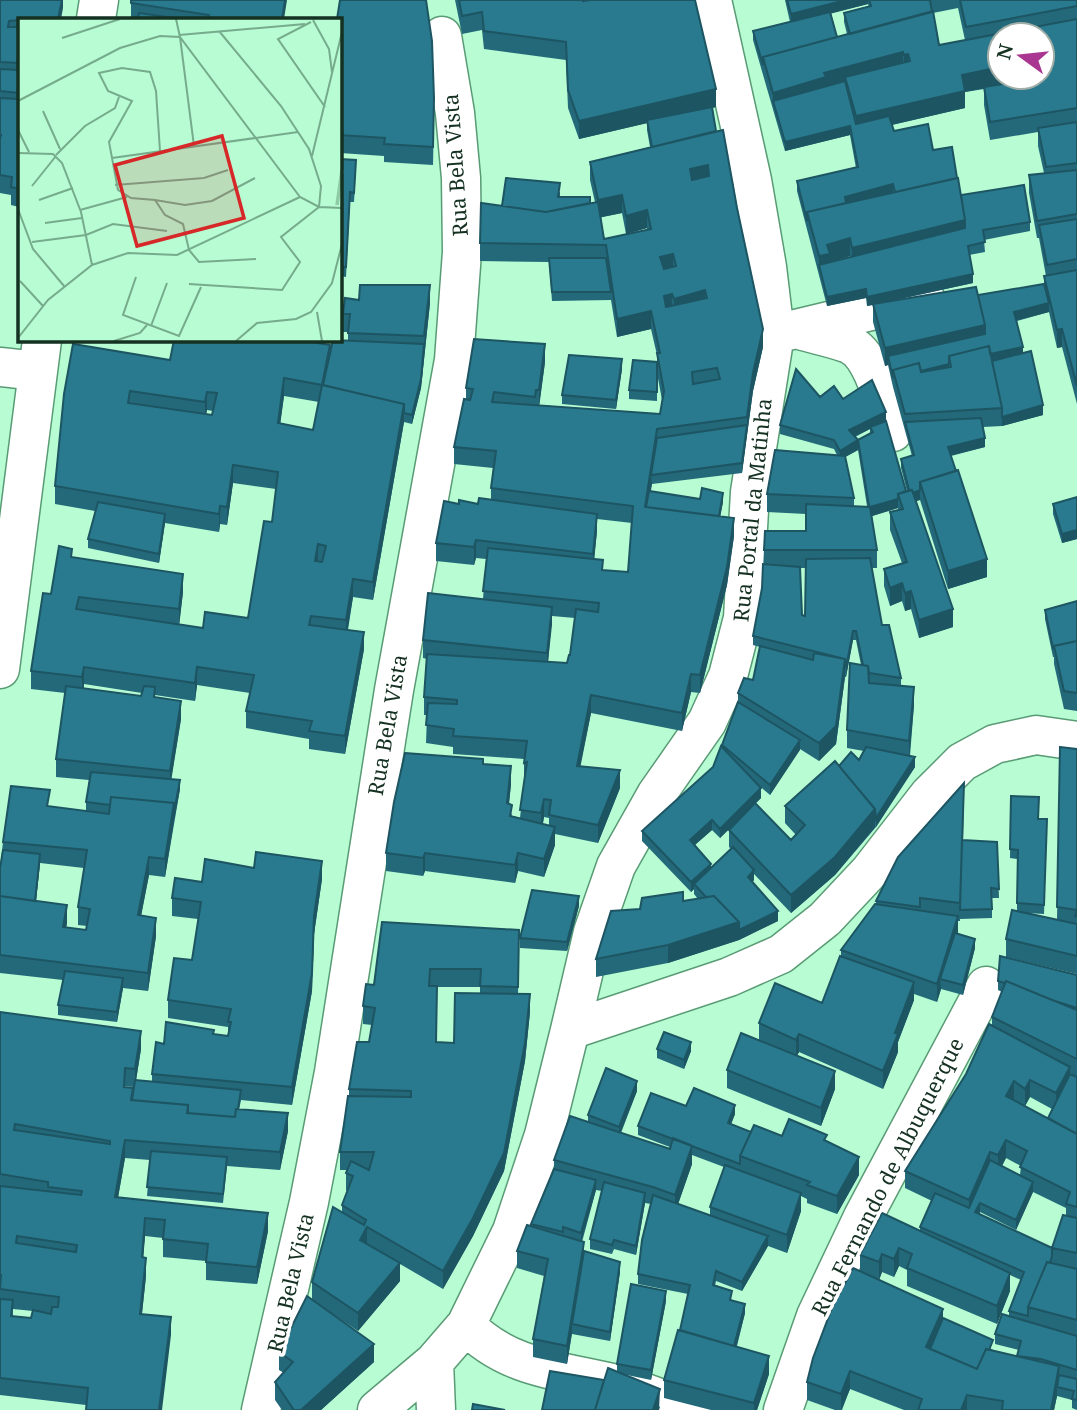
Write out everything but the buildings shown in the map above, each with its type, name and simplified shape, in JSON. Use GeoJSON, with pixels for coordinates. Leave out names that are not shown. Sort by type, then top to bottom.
{"type":"FeatureCollection","features":[{"type":"Feature","properties":{"kind":"street"},"geometry":{"type":"LineString","coordinates":[[96,18],[99,0]]}},
{"type":"Feature","properties":{"kind":"street","name":"Rua Portal da Matinha"},"geometry":{"type":"LineString","coordinates":[[377,1410],[434,1362],[466,1325],[512,1231],[544,1135],[593,932],[616,866],[656,795],[708,722],[729,676],[743,618],[750,492],[784,331],[767,267],[752,180],[712,0]]}},
{"type":"Feature","properties":{"kind":"street","name":"Rua Bela Vista"},"geometry":{"type":"LineString","coordinates":[[261,1410],[309,1202],[334,1072],[392,703],[454,360],[462,252],[461,178],[455,113],[442,36]]}},
{"type":"Feature","properties":{"kind":"street"},"geometry":{"type":"LineString","coordinates":[[784,331],[959,290]]}},
{"type":"Feature","properties":{"kind":"street"},"geometry":{"type":"LineString","coordinates":[[784,331],[850,345],[861,352],[869,364],[893,432]]}},
{"type":"Feature","properties":{"kind":"street"},"geometry":{"type":"LineString","coordinates":[[0,367],[40,355],[0,669]]}},
{"type":"Feature","properties":{"kind":"street"},"geometry":{"type":"LineString","coordinates":[[570,1030],[729,977],[782,954],[825,919],[870,871],[929,795],[962,762],[995,744],[1036,735],[1077,741]]}},
{"type":"Feature","properties":{"kind":"street","name":"Rua Fernando de Albuquerque"},"geometry":{"type":"LineString","coordinates":[[783,1410],[816,1316],[857,1230],[986,986]]}},
{"type":"Feature","properties":{"kind":"street"},"geometry":{"type":"LineString","coordinates":[[466,1325],[480,1341],[531,1365],[638,1390],[692,1410]]}},
{"type":"Feature","properties":{"kind":"street"},"geometry":{"type":"LineString","coordinates":[[434,1362],[436,1410]]}}]}
